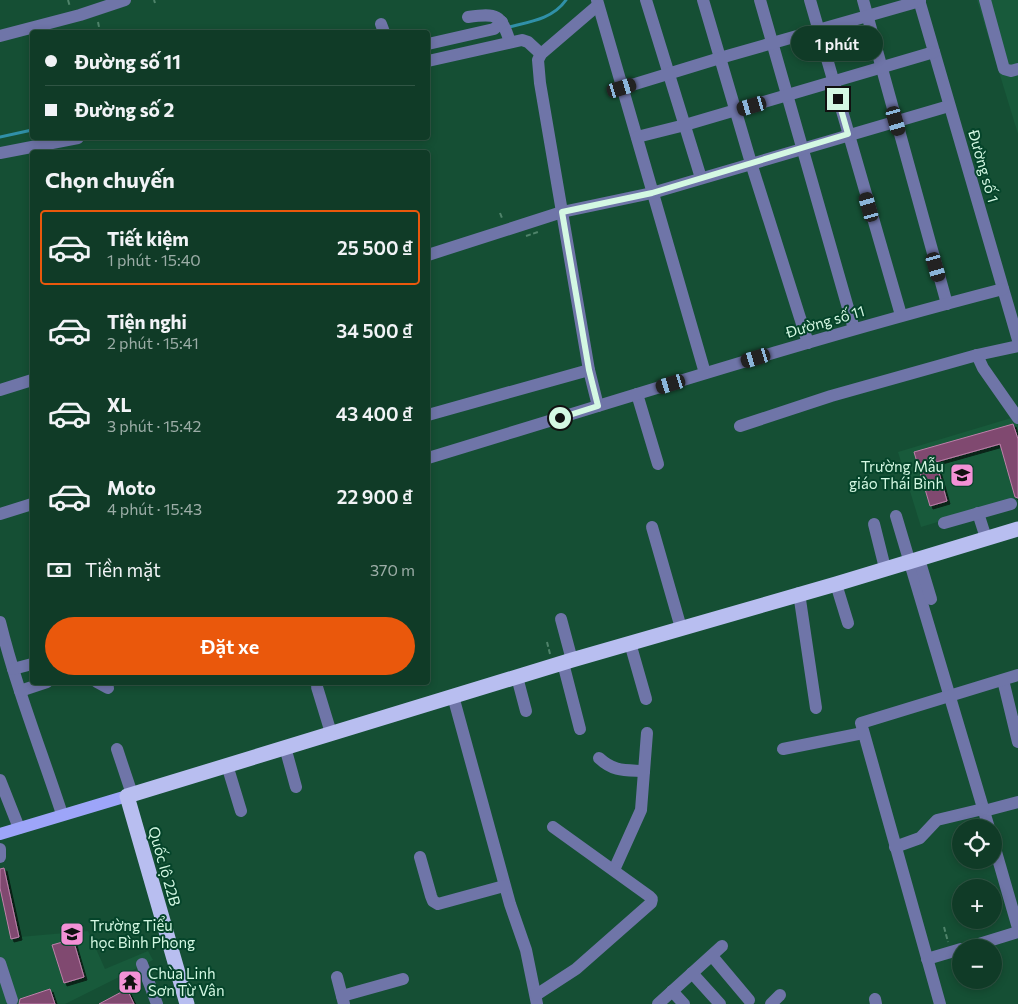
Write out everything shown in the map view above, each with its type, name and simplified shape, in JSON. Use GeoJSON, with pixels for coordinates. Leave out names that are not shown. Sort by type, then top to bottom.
{"type":"FeatureCollection","features":[{"type":"Feature","properties":{"kind":"highway"},"geometry":{"type":"LineString","coordinates":[[129,795],[453,696],[799,593],[836,584],[1018,528]]}},
{"type":"Feature","properties":{"kind":"highway","name":"Quốc lộ 22B"},"geometry":{"type":"LineString","coordinates":[[129,795],[187,1004]]}},
{"type":"Feature","properties":{"kind":"main road"},"geometry":{"type":"LineString","coordinates":[[0,834],[129,795]]}},
{"type":"Feature","properties":{"kind":"street"},"geometry":{"type":"LineString","coordinates":[[0,36],[80,15],[125,0]]}},
{"type":"Feature","properties":{"kind":"street"},"geometry":{"type":"LineString","coordinates":[[646,0],[701,178]]}},
{"type":"Feature","properties":{"kind":"street"},"geometry":{"type":"LineString","coordinates":[[703,0],[734,110],[808,342]]}},
{"type":"Feature","properties":{"kind":"street"},"geometry":{"type":"LineString","coordinates":[[760,0],[854,329]]}},
{"type":"Feature","properties":{"kind":"street"},"geometry":{"type":"LineString","coordinates":[[810,0],[901,315]]}},
{"type":"Feature","properties":{"kind":"street"},"geometry":{"type":"LineString","coordinates":[[862,0],[947,304]]}},
{"type":"Feature","properties":{"kind":"street"},"geometry":{"type":"LineString","coordinates":[[985,0],[1004,70],[1018,69]]}},
{"type":"Feature","properties":{"kind":"street"},"geometry":{"type":"LineString","coordinates":[[622,88],[920,1]]}},
{"type":"Feature","properties":{"kind":"street","name":"Đường số 1"},"geometry":{"type":"LineString","coordinates":[[920,1],[1018,340]]}},
{"type":"Feature","properties":{"kind":"street"},"geometry":{"type":"LineString","coordinates":[[598,406],[589,370],[538,60],[541,54],[598,2],[705,373]]}},
{"type":"Feature","properties":{"kind":"street"},"geometry":{"type":"LineString","coordinates":[[468,17],[488,14],[506,31]]}},
{"type":"Feature","properties":{"kind":"street"},"geometry":{"type":"LineString","coordinates":[[430,44],[494,29],[506,31],[525,40],[541,54]]}},
{"type":"Feature","properties":{"kind":"street"},"geometry":{"type":"LineString","coordinates":[[430,60],[506,31]]}},
{"type":"Feature","properties":{"kind":"street"},"geometry":{"type":"LineString","coordinates":[[637,137],[685,126],[934,52]]}},
{"type":"Feature","properties":{"kind":"street"},"geometry":{"type":"LineString","coordinates":[[430,254],[562,212],[652,193],[848,134],[950,106]]}},
{"type":"Feature","properties":{"kind":"street"},"geometry":{"type":"LineString","coordinates":[[0,153],[68,140]]}},
{"type":"Feature","properties":{"kind":"street","name":"Đường số 11"},"geometry":{"type":"LineString","coordinates":[[430,457],[808,342],[901,315],[1003,289]]}},
{"type":"Feature","properties":{"kind":"street"},"geometry":{"type":"LineString","coordinates":[[740,426],[831,396],[977,355],[1018,346]]}},
{"type":"Feature","properties":{"kind":"street"},"geometry":{"type":"LineString","coordinates":[[977,355],[983,368],[1018,418]]}},
{"type":"Feature","properties":{"kind":"street"},"geometry":{"type":"LineString","coordinates":[[430,414],[589,370]]}},
{"type":"Feature","properties":{"kind":"street"},"geometry":{"type":"LineString","coordinates":[[0,390],[30,381]]}},
{"type":"Feature","properties":{"kind":"street"},"geometry":{"type":"LineString","coordinates":[[637,394],[658,464]]}},
{"type":"Feature","properties":{"kind":"street"},"geometry":{"type":"LineString","coordinates":[[944,523],[1011,504]]}},
{"type":"Feature","properties":{"kind":"street"},"geometry":{"type":"LineString","coordinates":[[0,514],[30,505]]}},
{"type":"Feature","properties":{"kind":"street"},"geometry":{"type":"LineString","coordinates":[[978,512],[986,538]]}},
{"type":"Feature","properties":{"kind":"street"},"geometry":{"type":"LineString","coordinates":[[896,516],[931,599]]}},
{"type":"Feature","properties":{"kind":"street"},"geometry":{"type":"LineString","coordinates":[[874,524],[885,568]]}},
{"type":"Feature","properties":{"kind":"street"},"geometry":{"type":"LineString","coordinates":[[652,527],[681,628]]}},
{"type":"Feature","properties":{"kind":"street"},"geometry":{"type":"LineString","coordinates":[[913,560],[948,696],[986,819]]}},
{"type":"Feature","properties":{"kind":"street"},"geometry":{"type":"LineString","coordinates":[[836,584],[848,623]]}},
{"type":"Feature","properties":{"kind":"street"},"geometry":{"type":"LineString","coordinates":[[799,593],[816,708]]}},
{"type":"Feature","properties":{"kind":"street"},"geometry":{"type":"LineString","coordinates":[[561,619],[580,728]]}},
{"type":"Feature","properties":{"kind":"street"},"geometry":{"type":"LineString","coordinates":[[0,622],[20,691],[62,814]]}},
{"type":"Feature","properties":{"kind":"street"},"geometry":{"type":"LineString","coordinates":[[630,643],[646,699]]}},
{"type":"Feature","properties":{"kind":"street"},"geometry":{"type":"LineString","coordinates":[[13,669],[30,665]]}},
{"type":"Feature","properties":{"kind":"street"},"geometry":{"type":"LineString","coordinates":[[940,1004],[861,723],[1018,675]]}},
{"type":"Feature","properties":{"kind":"street"},"geometry":{"type":"LineString","coordinates":[[517,677],[526,711]]}},
{"type":"Feature","properties":{"kind":"street"},"geometry":{"type":"LineString","coordinates":[[1003,680],[1018,742]]}},
{"type":"Feature","properties":{"kind":"street"},"geometry":{"type":"LineString","coordinates":[[20,691],[37,685]]}},
{"type":"Feature","properties":{"kind":"street"},"geometry":{"type":"LineString","coordinates":[[317,687],[331,734]]}},
{"type":"Feature","properties":{"kind":"street"},"geometry":{"type":"LineString","coordinates":[[453,696],[504,886],[526,950],[537,1000],[651,904],[652,900],[650,896],[553,827]]}},
{"type":"Feature","properties":{"kind":"street"},"geometry":{"type":"LineString","coordinates":[[614,870],[641,810],[647,733]]}},
{"type":"Feature","properties":{"kind":"street"},"geometry":{"type":"LineString","coordinates":[[783,750],[863,733]]}},
{"type":"Feature","properties":{"kind":"street"},"geometry":{"type":"LineString","coordinates":[[285,747],[296,788]]}},
{"type":"Feature","properties":{"kind":"street"},"geometry":{"type":"LineString","coordinates":[[117,749],[129,795]]}},
{"type":"Feature","properties":{"kind":"street"},"geometry":{"type":"LineString","coordinates":[[599,758],[611,768],[644,771]]}},
{"type":"Feature","properties":{"kind":"street"},"geometry":{"type":"LineString","coordinates":[[227,765],[241,811]]}},
{"type":"Feature","properties":{"kind":"street"},"geometry":{"type":"LineString","coordinates":[[0,780],[19,828]]}},
{"type":"Feature","properties":{"kind":"street"},"geometry":{"type":"LineString","coordinates":[[895,847],[920,838],[937,820],[1018,802]]}},
{"type":"Feature","properties":{"kind":"street"},"geometry":{"type":"LineString","coordinates":[[0,849],[0,857]]}},
{"type":"Feature","properties":{"kind":"street"},"geometry":{"type":"LineString","coordinates":[[420,857],[431,896],[433,901],[438,904],[504,886]]}},
{"type":"Feature","properties":{"kind":"street"},"geometry":{"type":"LineString","coordinates":[[1001,869],[1018,928]]}},
{"type":"Feature","properties":{"kind":"street"},"geometry":{"type":"LineString","coordinates":[[995,939],[1018,932]]}},
{"type":"Feature","properties":{"kind":"street"},"geometry":{"type":"LineString","coordinates":[[658,1004],[722,946]]}},
{"type":"Feature","properties":{"kind":"street"},"geometry":{"type":"LineString","coordinates":[[927,959],[952,951]]}},
{"type":"Feature","properties":{"kind":"street"},"geometry":{"type":"LineString","coordinates":[[712,956],[749,1000]]}},
{"type":"Feature","properties":{"kind":"street"},"geometry":{"type":"LineString","coordinates":[[0,963],[12,1000]]}},
{"type":"Feature","properties":{"kind":"street"},"geometry":{"type":"LineString","coordinates":[[142,964],[157,1004]]}},
{"type":"Feature","properties":{"kind":"street"},"geometry":{"type":"LineString","coordinates":[[692,974],[720,1004]]}},
{"type":"Feature","properties":{"kind":"street"},"geometry":{"type":"LineString","coordinates":[[337,977],[343,1000],[403,979]]}},
{"type":"Feature","properties":{"kind":"street"},"geometry":{"type":"LineString","coordinates":[[672,991],[684,1004]]}},
{"type":"Feature","properties":{"kind":"street"},"geometry":{"type":"LineString","coordinates":[[770,1004],[780,995]]}},
{"type":"Feature","properties":{"kind":"path"},"geometry":{"type":"LineString","coordinates":[[944,927],[952,942]]}},
{"type":"Feature","properties":{"kind":"shaded area"},"geometry":{"type":"Polygon","coordinates":[[[977,0],[1018,0],[1018,134],[977,0]]]}},
{"type":"Feature","properties":{"kind":"shaded area","name":"Trường Mẫu giáo Thái Bình"},"geometry":{"type":"Polygon","coordinates":[[[1018,416],[1018,498],[921,527],[898,452],[1018,416]]]}},
{"type":"Feature","properties":{"kind":"shaded area","name":"Trường Tiểu học Bình Phong"},"geometry":{"type":"Polygon","coordinates":[[[4,868],[19,937],[88,931],[105,969],[148,951],[153,960],[65,1004],[0,1004],[0,869],[4,868]]]}},
{"type":"Feature","properties":{"kind":"building"},"geometry":{"type":"Polygon","coordinates":[[[1013,424],[1018,439],[1018,498],[1015,497],[1000,444],[936,462],[947,501],[930,506],[914,452],[1013,424]]]}},
{"type":"Feature","properties":{"kind":"building"},"geometry":{"type":"Polygon","coordinates":[[[4,868],[19,937],[11,939],[0,888],[0,869],[4,868]]]}},
{"type":"Feature","properties":{"kind":"building"},"geometry":{"type":"Polygon","coordinates":[[[73,939],[84,977],[64,983],[52,945],[73,939]]]}},
{"type":"Feature","properties":{"kind":"building"},"geometry":{"type":"Polygon","coordinates":[[[50,989],[55,1004],[19,1004],[20,999],[50,989]]]}},
{"type":"Feature","properties":{"kind":"building"},"geometry":{"type":"Polygon","coordinates":[[[127,989],[134,1004],[99,1004],[127,989]]]}},
{"type":"Feature","properties":{"kind":"waterway"},"geometry":{"type":"LineString","coordinates":[[509,27],[548,16],[566,0]]}},
{"type":"Feature","properties":{"kind":"waterway"},"geometry":{"type":"LineString","coordinates":[[0,137],[30,130]]}},
{"type":"Feature","properties":{"kind":"place","name":"Trường Mẫu giáo Thái Bình"},"geometry":{"type":"Point","coordinates":[962,475]}},
{"type":"Feature","properties":{"kind":"place","name":"Trường Tiểu học Bình Phong"},"geometry":{"type":"Point","coordinates":[72,934]}},
{"type":"Feature","properties":{"kind":"place","name":"Chùa Linh Sơn Từ Vân"},"geometry":{"type":"Point","coordinates":[130,982]}},
{"type":"Feature","properties":{"kind":"route"},"geometry":{"type":"LineString","coordinates":[[560,418],[598,406],[589,370],[562,212],[652,193],[848,134],[838,99]]}}]}
